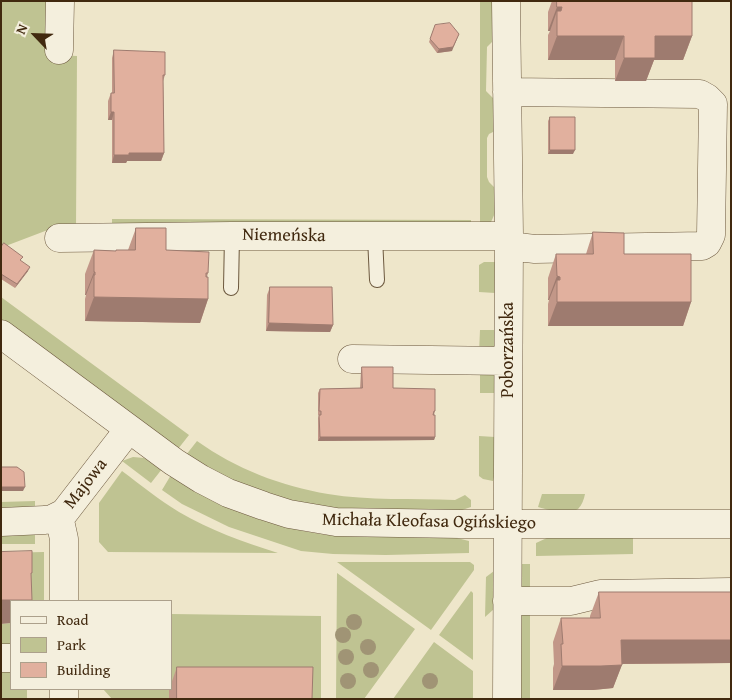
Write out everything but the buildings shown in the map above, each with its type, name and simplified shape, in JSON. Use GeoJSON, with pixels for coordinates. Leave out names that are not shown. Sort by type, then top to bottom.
{"type":"FeatureCollection","features":[{"type":"Feature","properties":{"kind":"street"},"geometry":{"type":"LineString","coordinates":[[59,50],[60,1]]}},
{"type":"Feature","properties":{"kind":"street","name":"Poborzańska"},"geometry":{"type":"LineString","coordinates":[[506,1],[508,241],[507,699]]}},
{"type":"Feature","properties":{"kind":"street","name":"Niemeńska"},"geometry":{"type":"LineString","coordinates":[[59,238],[375,237],[508,241],[535,249],[702,246],[707,243],[712,235],[712,104],[700,94],[507,92]]}},
{"type":"Feature","properties":{"kind":"street","name":"Michała Kleofasa Ogińskiego"},"geometry":{"type":"LineString","coordinates":[[1,334],[174,462],[201,479],[228,493],[289,514],[336,522],[731,524]]}},
{"type":"Feature","properties":{"kind":"street"},"geometry":{"type":"LineString","coordinates":[[352,358],[508,361]]}},
{"type":"Feature","properties":{"kind":"street","name":"Majowa"},"geometry":{"type":"LineString","coordinates":[[1,522],[39,521],[59,516],[68,508],[129,429]]}},
{"type":"Feature","properties":{"kind":"street"},"geometry":{"type":"LineString","coordinates":[[59,516],[64,539],[64,600]]}},
{"type":"Feature","properties":{"kind":"street"},"geometry":{"type":"LineString","coordinates":[[507,601],[571,600],[600,594],[731,592]]}},
{"type":"Feature","properties":{"kind":"lane"},"geometry":{"type":"LineString","coordinates":[[231,288],[232,236]]}},
{"type":"Feature","properties":{"kind":"lane"},"geometry":{"type":"LineString","coordinates":[[375,237],[377,280]]}},
{"type":"Feature","properties":{"kind":"green space"},"geometry":{"type":"Polygon","coordinates":[[[1,1],[51,1],[51,55],[77,56],[76,228],[53,228],[1,249],[1,1]]]}},
{"type":"Feature","properties":{"kind":"green space"},"geometry":{"type":"Polygon","coordinates":[[[480,1],[493,1],[495,39],[487,47],[486,91],[495,100],[495,131],[489,134],[487,138],[487,177],[495,188],[495,213],[491,222],[480,230],[480,1]]]}},
{"type":"Feature","properties":{"kind":"green space"},"geometry":{"type":"Polygon","coordinates":[[[112,219],[471,220],[471,231],[112,225],[112,219]]]}},
{"type":"Feature","properties":{"kind":"green space"},"geometry":{"type":"Polygon","coordinates":[[[484,262],[495,262],[495,293],[479,292],[479,265],[484,262]]]}},
{"type":"Feature","properties":{"kind":"green space"},"geometry":{"type":"Polygon","coordinates":[[[1,297],[189,435],[178,449],[1,319],[1,297]]]}},
{"type":"Feature","properties":{"kind":"green space"},"geometry":{"type":"Polygon","coordinates":[[[480,330],[495,330],[495,353],[479,353],[480,330]]]}},
{"type":"Feature","properties":{"kind":"green space"},"geometry":{"type":"Polygon","coordinates":[[[480,368],[495,368],[495,393],[480,393],[480,368]]]}},
{"type":"Feature","properties":{"kind":"green space"},"geometry":{"type":"Polygon","coordinates":[[[479,436],[495,437],[495,473],[493,481],[479,476],[479,436]]]}},
{"type":"Feature","properties":{"kind":"green space"},"geometry":{"type":"Polygon","coordinates":[[[197,441],[243,468],[276,481],[310,491],[375,498],[455,500],[465,495],[471,500],[471,507],[459,511],[362,513],[296,503],[238,484],[186,455],[197,441]]]}},
{"type":"Feature","properties":{"kind":"green space"},"geometry":{"type":"Polygon","coordinates":[[[133,457],[144,458],[162,469],[151,483],[122,461],[133,457]]]}},
{"type":"Feature","properties":{"kind":"green space"},"geometry":{"type":"Polygon","coordinates":[[[122,471],[179,512],[227,535],[278,553],[108,552],[99,542],[99,503],[122,471]]]}},
{"type":"Feature","properties":{"kind":"green space"},"geometry":{"type":"Polygon","coordinates":[[[171,475],[221,505],[258,519],[303,531],[326,535],[457,538],[469,541],[469,553],[386,555],[301,551],[229,527],[182,504],[162,490],[171,475]]]}},
{"type":"Feature","properties":{"kind":"green space"},"geometry":{"type":"Polygon","coordinates":[[[542,494],[585,494],[583,502],[578,509],[564,512],[538,507],[542,494]]]}},
{"type":"Feature","properties":{"kind":"green space"},"geometry":{"type":"Polygon","coordinates":[[[35,501],[35,511],[1,511],[1,502],[35,501]]]}},
{"type":"Feature","properties":{"kind":"green space"},"geometry":{"type":"Polygon","coordinates":[[[35,532],[35,544],[1,544],[1,533],[35,532]]]}},
{"type":"Feature","properties":{"kind":"green space"},"geometry":{"type":"Polygon","coordinates":[[[549,537],[633,537],[633,554],[536,556],[536,543],[549,537]]]}},
{"type":"Feature","properties":{"kind":"green space"},"geometry":{"type":"Polygon","coordinates":[[[44,552],[44,600],[23,600],[1,553],[44,552]]]}},
{"type":"Feature","properties":{"kind":"green space"},"geometry":{"type":"Polygon","coordinates":[[[337,562],[470,562],[474,565],[474,570],[431,630],[337,562]]]}},
{"type":"Feature","properties":{"kind":"green space"},"geometry":{"type":"Polygon","coordinates":[[[519,564],[530,564],[530,596],[520,596],[519,564]]]}},
{"type":"Feature","properties":{"kind":"green space"},"geometry":{"type":"Polygon","coordinates":[[[494,571],[494,609],[485,617],[486,577],[494,571]]]}},
{"type":"Feature","properties":{"kind":"green space"},"geometry":{"type":"Polygon","coordinates":[[[337,573],[415,629],[364,699],[336,699],[337,573]]]}},
{"type":"Feature","properties":{"kind":"green space"},"geometry":{"type":"Polygon","coordinates":[[[471,591],[473,593],[473,660],[439,635],[471,591]]]}},
{"type":"Feature","properties":{"kind":"green space"},"geometry":{"type":"Polygon","coordinates":[[[530,611],[530,699],[522,699],[516,695],[516,613],[530,611]]]}},
{"type":"Feature","properties":{"kind":"green space"},"geometry":{"type":"Polygon","coordinates":[[[172,614],[321,616],[321,699],[169,691],[169,699],[112,699],[104,690],[172,690],[172,614]]]}},
{"type":"Feature","properties":{"kind":"green space"},"geometry":{"type":"Polygon","coordinates":[[[10,623],[10,651],[1,651],[1,624],[10,623]]]}},
{"type":"Feature","properties":{"kind":"green space"},"geometry":{"type":"Polygon","coordinates":[[[434,642],[473,671],[473,699],[393,699],[434,642]]]}},
{"type":"Feature","properties":{"kind":"green space"},"geometry":{"type":"Polygon","coordinates":[[[1,664],[10,664],[10,690],[27,690],[27,699],[1,699],[1,664]]]}}]}
